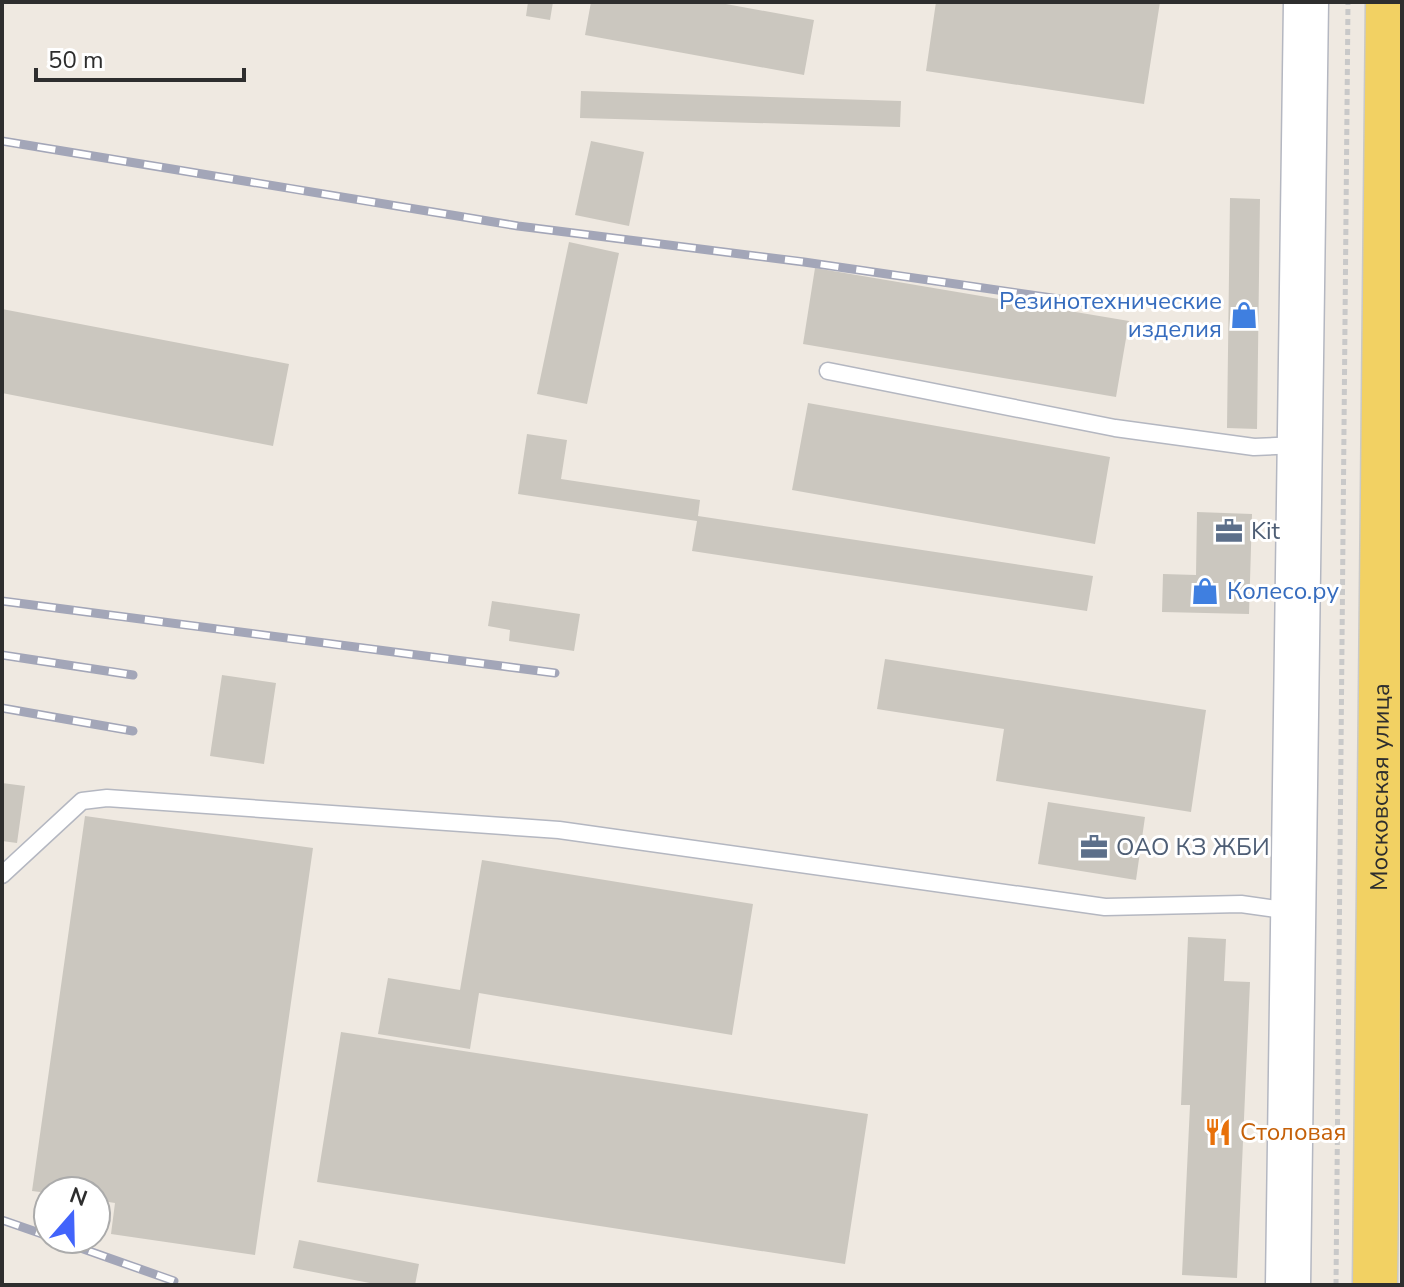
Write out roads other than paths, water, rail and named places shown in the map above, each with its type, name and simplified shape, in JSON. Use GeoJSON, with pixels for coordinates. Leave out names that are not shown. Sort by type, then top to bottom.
{"type":"FeatureCollection","features":[{"type":"Feature","properties":{"kind":"main road"},"geometry":{"type":"LineString","coordinates":[[1288,1285],[1306,2]]}},
{"type":"Feature","properties":{"kind":"main road","name":"Московская улица"},"geometry":{"type":"LineString","coordinates":[[1375,1285],[1388,2]]}},
{"type":"Feature","properties":{"kind":"lane"},"geometry":{"type":"LineString","coordinates":[[828,371],[1115,428],[1254,447],[1299,445]]}},
{"type":"Feature","properties":{"kind":"lane"},"geometry":{"type":"LineString","coordinates":[[2,875],[82,801],[107,798],[559,830],[1105,907],[1241,904],[1292,911]]}},
{"type":"Feature","properties":{"kind":"railway"},"geometry":{"type":"LineString","coordinates":[[2,141],[518,226],[804,262],[1108,306]]}},
{"type":"Feature","properties":{"kind":"railway"},"geometry":{"type":"LineString","coordinates":[[2,601],[555,673]]}},
{"type":"Feature","properties":{"kind":"railway"},"geometry":{"type":"LineString","coordinates":[[2,655],[133,675]]}},
{"type":"Feature","properties":{"kind":"railway"},"geometry":{"type":"LineString","coordinates":[[2,708],[133,731]]}},
{"type":"Feature","properties":{"kind":"railway"},"geometry":{"type":"LineString","coordinates":[[2,1220],[32,1230]]}},
{"type":"Feature","properties":{"kind":"railway"},"geometry":{"type":"LineString","coordinates":[[100,1255],[174,1281]]}},
{"type":"Feature","properties":{"kind":"place","name":"Резинотехнические изделия"},"geometry":{"type":"Point","coordinates":[1244,315]}},
{"type":"Feature","properties":{"kind":"place","name":"Kit"},"geometry":{"type":"Point","coordinates":[1229,531]}},
{"type":"Feature","properties":{"kind":"place","name":"Колесо.ру"},"geometry":{"type":"Point","coordinates":[1205,591]}},
{"type":"Feature","properties":{"kind":"place","name":"ОАО КЗ ЖБИ"},"geometry":{"type":"Point","coordinates":[1094,847]}},
{"type":"Feature","properties":{"kind":"place","name":"Столовая"},"geometry":{"type":"Point","coordinates":[1218,1132]}}]}
